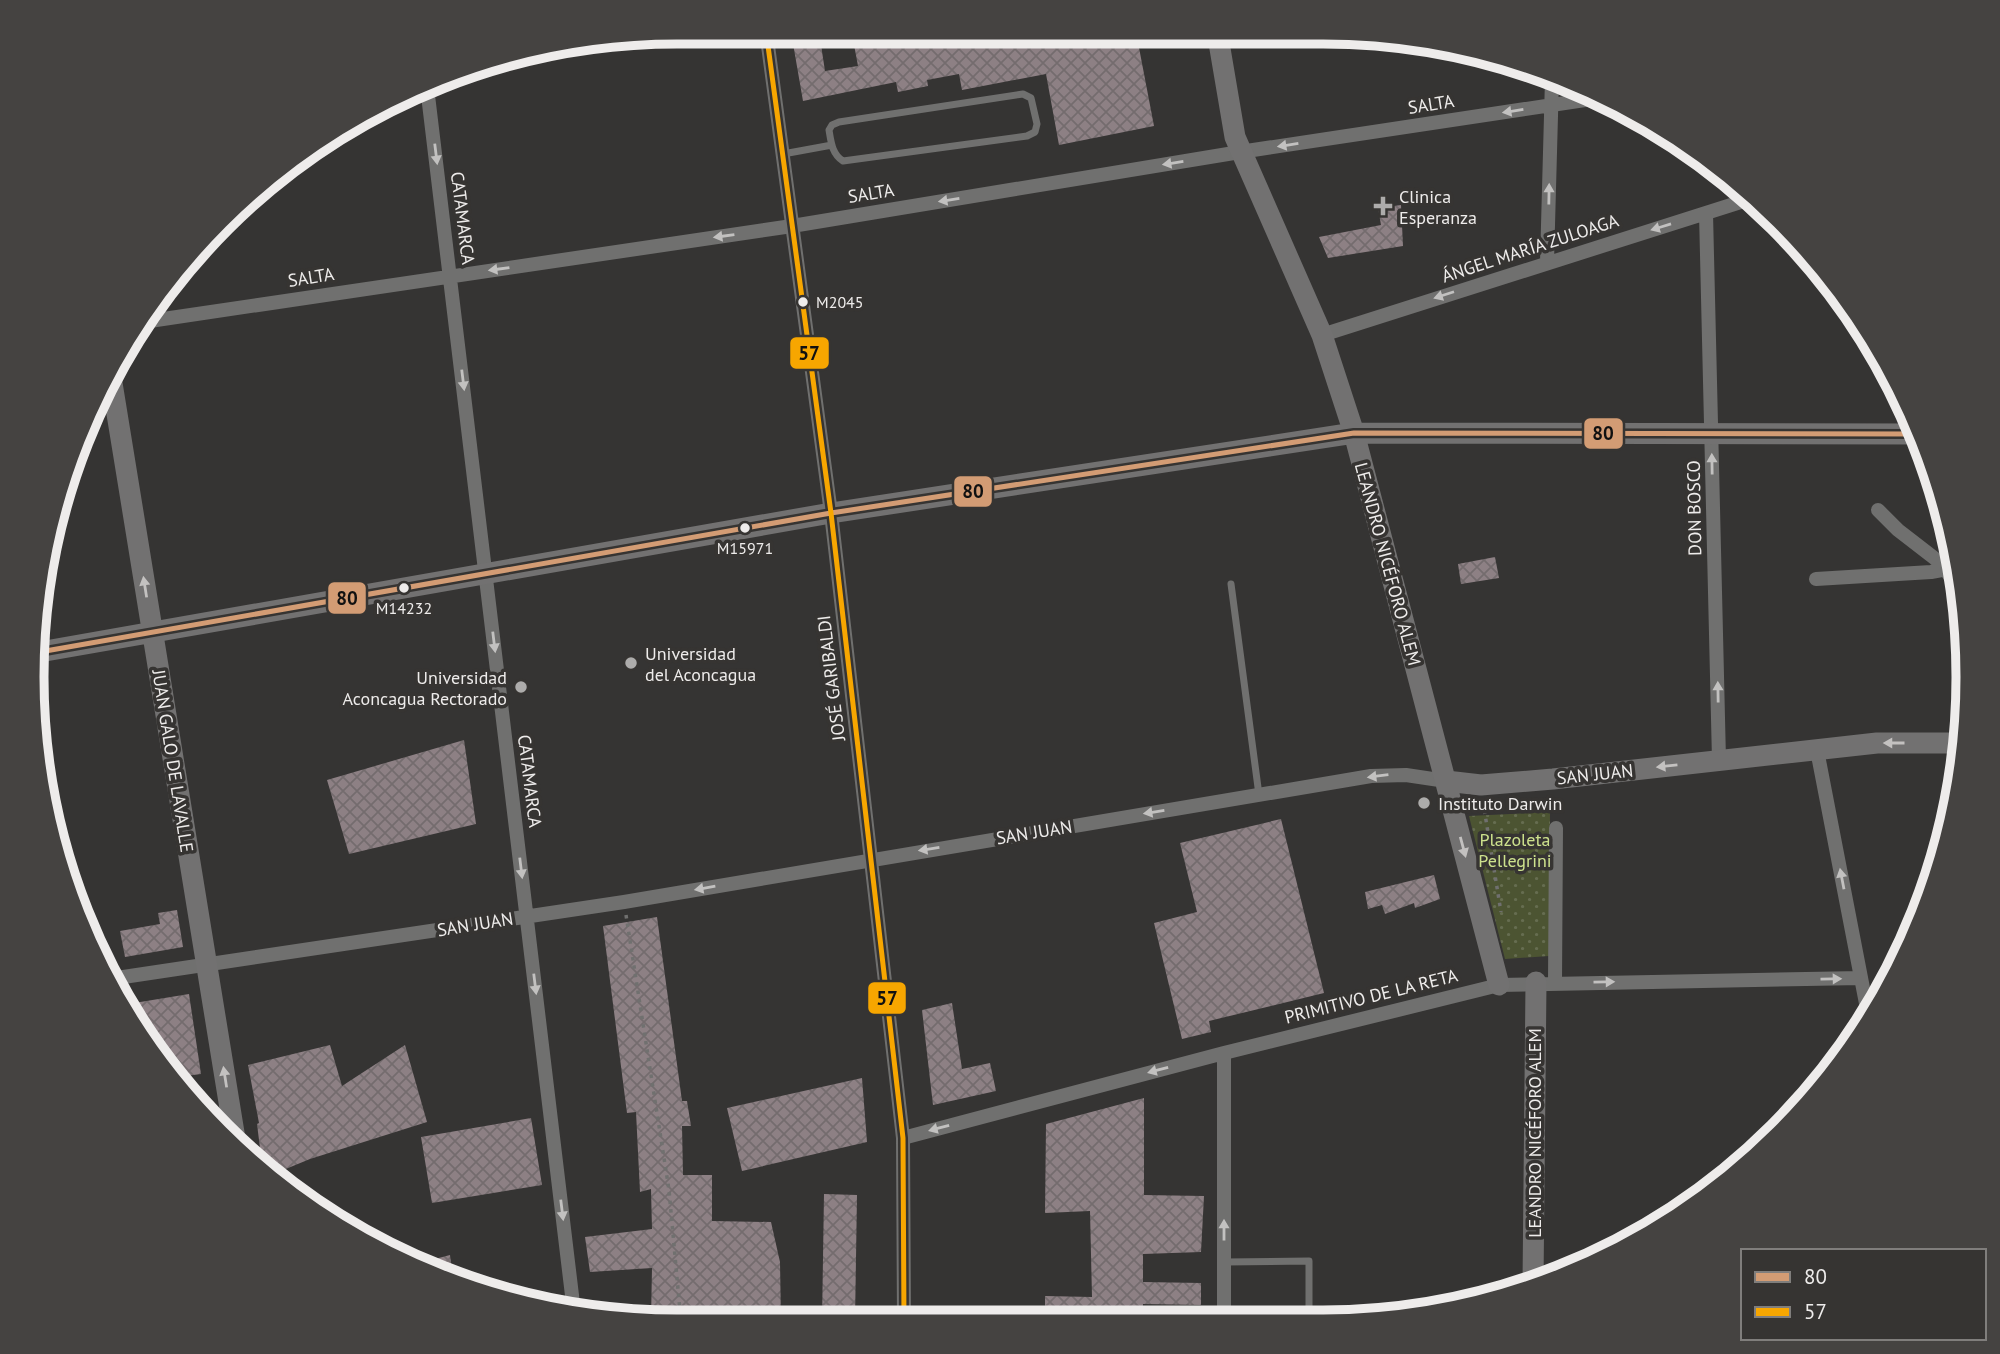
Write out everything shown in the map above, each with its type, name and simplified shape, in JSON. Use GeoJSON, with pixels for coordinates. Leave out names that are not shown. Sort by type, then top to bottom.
{"type":"FeatureCollection","features":[{"type":"Feature","properties":{"kind":"street","name":"JOSÉ GARIBALDI"},"geometry":{"type":"LineString","coordinates":[[768,44],[831,513],[903,1138],[904,1310]]}},
{"type":"Feature","properties":{"kind":"street","name":"LEANDRO NICÉFORO ALEM"},"geometry":{"type":"LineString","coordinates":[[1219,44],[1232,123],[1240,152],[1322,335],[1354,433],[1499,985]]}},
{"type":"Feature","properties":{"kind":"street"},"geometry":{"type":"LineString","coordinates":[[1547,262],[1552,87]]}},
{"type":"Feature","properties":{"kind":"street","name":"CATAMARCA"},"geometry":{"type":"LineString","coordinates":[[428,95],[573,1301]]}},
{"type":"Feature","properties":{"kind":"street","name":"SALTA"},"geometry":{"type":"LineString","coordinates":[[153,320],[792,226],[1240,152],[1583,100]]}},
{"type":"Feature","properties":{"kind":"street","name":"ÁNGEL MARÍA ZULOAGA"},"geometry":{"type":"LineString","coordinates":[[1322,335],[1742,202]]}},
{"type":"Feature","properties":{"kind":"street","name":"DON BOSCO"},"geometry":{"type":"LineString","coordinates":[[1706,214],[1719,760]]}},
{"type":"Feature","properties":{"kind":"street","name":"JUAN GALO DE LAVALLE"},"geometry":{"type":"LineString","coordinates":[[113,390],[233,1129]]}},
{"type":"Feature","properties":{"kind":"street"},"geometry":{"type":"LineString","coordinates":[[45,651],[831,513],[1354,433],[1908,434]]}},
{"type":"Feature","properties":{"kind":"street"},"geometry":{"type":"LineString","coordinates":[[1878,510],[1898,530],[1946,564]]}},
{"type":"Feature","properties":{"kind":"street"},"geometry":{"type":"LineString","coordinates":[[1816,579],[1947,569]]}},
{"type":"Feature","properties":{"kind":"street","name":"SAN JUAN"},"geometry":{"type":"LineString","coordinates":[[120,978],[624,902],[1388,774],[1480,785],[1877,743],[1953,743]]}},
{"type":"Feature","properties":{"kind":"street"},"geometry":{"type":"LineString","coordinates":[[1817,750],[1866,1003]]}},
{"type":"Feature","properties":{"kind":"street"},"geometry":{"type":"LineString","coordinates":[[1545,982],[1556,828]]}},
{"type":"Feature","properties":{"kind":"street","name":"PRIMITIVO DE LA RETA"},"geometry":{"type":"LineString","coordinates":[[903,1138],[1224,1053],[1499,985],[1545,982],[1861,978]]}},
{"type":"Feature","properties":{"kind":"street","name":"LEANDRO NICÉFORO ALEM"},"geometry":{"type":"LineString","coordinates":[[1533,1274],[1545,982]]}},
{"type":"Feature","properties":{"kind":"street"},"geometry":{"type":"LineString","coordinates":[[1224,1053],[1224,1310]]}},
{"type":"Feature","properties":{"kind":"lane"},"geometry":{"type":"LineString","coordinates":[[1023,94],[1031,97],[1037,124],[1035,132],[1027,136],[843,161],[836,156],[832,145],[829,130],[839,122],[1023,94]]}},
{"type":"Feature","properties":{"kind":"lane"},"geometry":{"type":"LineString","coordinates":[[782,155],[832,145]]}},
{"type":"Feature","properties":{"kind":"lane"},"geometry":{"type":"LineString","coordinates":[[1231,584],[1259,795]]}},
{"type":"Feature","properties":{"kind":"lane"},"geometry":{"type":"LineString","coordinates":[[1224,1262],[1309,1261],[1309,1310]]}},
{"type":"Feature","properties":{"kind":"path"},"geometry":{"type":"LineString","coordinates":[[1480,785],[1502,917]]}},
{"type":"Feature","properties":{"kind":"path"},"geometry":{"type":"LineString","coordinates":[[624,902],[669,1190],[680,1310]]}},
{"type":"Feature","properties":{"kind":"green space","name":"Plazoleta Pellegrini"},"geometry":{"type":"Polygon","coordinates":[[[1550,812],[1549,956],[1505,959],[1469,816],[1550,812]]]}},
{"type":"Feature","properties":{"kind":"building"},"geometry":{"type":"Polygon","coordinates":[[[793,44],[821,44],[825,71],[858,66],[854,44],[1138,44],[1154,126],[1059,145],[1046,74],[962,90],[959,74],[927,80],[928,86],[898,92],[896,82],[803,101],[793,44]]]}},
{"type":"Feature","properties":{"kind":"building","name":"Clinica Esperanza"},"geometry":{"type":"Polygon","coordinates":[[[1401,205],[1403,246],[1328,258],[1319,237],[1381,225],[1378,208],[1401,205]]]}},
{"type":"Feature","properties":{"kind":"building"},"geometry":{"type":"Polygon","coordinates":[[[1495,557],[1499,578],[1461,584],[1458,564],[1495,557]]]}},
{"type":"Feature","properties":{"kind":"building"},"geometry":{"type":"Polygon","coordinates":[[[464,740],[476,824],[349,854],[327,780],[464,740]]]}},
{"type":"Feature","properties":{"kind":"building"},"geometry":{"type":"Polygon","coordinates":[[[1281,819],[1324,993],[1209,1021],[1211,1032],[1182,1039],[1154,923],[1197,912],[1180,843],[1281,819]]]}},
{"type":"Feature","properties":{"kind":"building"},"geometry":{"type":"Polygon","coordinates":[[[1434,875],[1440,899],[1415,908],[1414,903],[1385,914],[1382,905],[1368,909],[1365,892],[1434,875]]]}},
{"type":"Feature","properties":{"kind":"building"},"geometry":{"type":"Polygon","coordinates":[[[177,910],[183,947],[125,957],[120,931],[160,924],[158,913],[177,910]]]}},
{"type":"Feature","properties":{"kind":"building"},"geometry":{"type":"Polygon","coordinates":[[[657,917],[682,1101],[687,1101],[691,1126],[682,1126],[683,1175],[712,1175],[712,1221],[771,1222],[780,1262],[781,1310],[651,1309],[652,1268],[590,1272],[585,1237],[652,1229],[651,1189],[640,1192],[636,1112],[627,1113],[603,926],[657,917]]]}},
{"type":"Feature","properties":{"kind":"building"},"geometry":{"type":"Polygon","coordinates":[[[189,994],[201,1074],[186,1076],[150,1029],[134,1003],[189,994]]]}},
{"type":"Feature","properties":{"kind":"building"},"geometry":{"type":"Polygon","coordinates":[[[952,1003],[962,1069],[990,1063],[996,1091],[933,1105],[922,1010],[952,1003]]]}},
{"type":"Feature","properties":{"kind":"building"},"geometry":{"type":"Polygon","coordinates":[[[330,1045],[342,1086],[405,1045],[427,1122],[282,1171],[261,1154],[259,1123],[248,1065],[330,1045]]]}},
{"type":"Feature","properties":{"kind":"building"},"geometry":{"type":"Polygon","coordinates":[[[862,1078],[867,1142],[742,1171],[727,1108],[862,1078]]]}},
{"type":"Feature","properties":{"kind":"building"},"geometry":{"type":"Polygon","coordinates":[[[1144,1098],[1144,1195],[1204,1196],[1201,1252],[1143,1254],[1143,1282],[1201,1283],[1201,1305],[1143,1304],[1143,1310],[1045,1310],[1045,1296],[1092,1297],[1090,1211],[1045,1213],[1046,1124],[1144,1098]]]}},
{"type":"Feature","properties":{"kind":"building"},"geometry":{"type":"Polygon","coordinates":[[[531,1118],[542,1185],[432,1203],[421,1137],[531,1118]]]}},
{"type":"Feature","properties":{"kind":"building"},"geometry":{"type":"Polygon","coordinates":[[[824,1194],[857,1195],[855,1310],[822,1310],[824,1194]]]}},
{"type":"Feature","properties":{"kind":"building"},"geometry":{"type":"Polygon","coordinates":[[[450,1255],[452,1269],[435,1262],[431,1260],[450,1255]]]}},
{"type":"Feature","properties":{"kind":"building"},"geometry":{"type":"Polygon","coordinates":[[[940,1306],[993,1306],[993,1310],[940,1310],[940,1306]]]}},
{"type":"Feature","properties":{"kind":"transit line","name":"57"},"geometry":{"type":"LineString","coordinates":[[768,44],[831,513],[903,1138],[904,1310]]}},
{"type":"Feature","properties":{"kind":"transit line","name":"80"},"geometry":{"type":"LineString","coordinates":[[45,651],[831,513],[1354,433],[1908,434]]}},
{"type":"Feature","properties":{"kind":"place","name":"Clinica Esperanza"},"geometry":{"type":"Point","coordinates":[1383,206]}},
{"type":"Feature","properties":{"kind":"place","name":"M2045"},"geometry":{"type":"Point","coordinates":[803,302]}},
{"type":"Feature","properties":{"kind":"place","name":"M15971"},"geometry":{"type":"Point","coordinates":[745,528]}},
{"type":"Feature","properties":{"kind":"place","name":"M14232"},"geometry":{"type":"Point","coordinates":[404,588]}},
{"type":"Feature","properties":{"kind":"place","name":"Universidad del Aconcagua"},"geometry":{"type":"Point","coordinates":[631,663]}},
{"type":"Feature","properties":{"kind":"place","name":"Universidad Aconcagua Rectorado"},"geometry":{"type":"Point","coordinates":[521,687]}},
{"type":"Feature","properties":{"kind":"place","name":"Instituto Darwin"},"geometry":{"type":"Point","coordinates":[1424,803]}}]}
